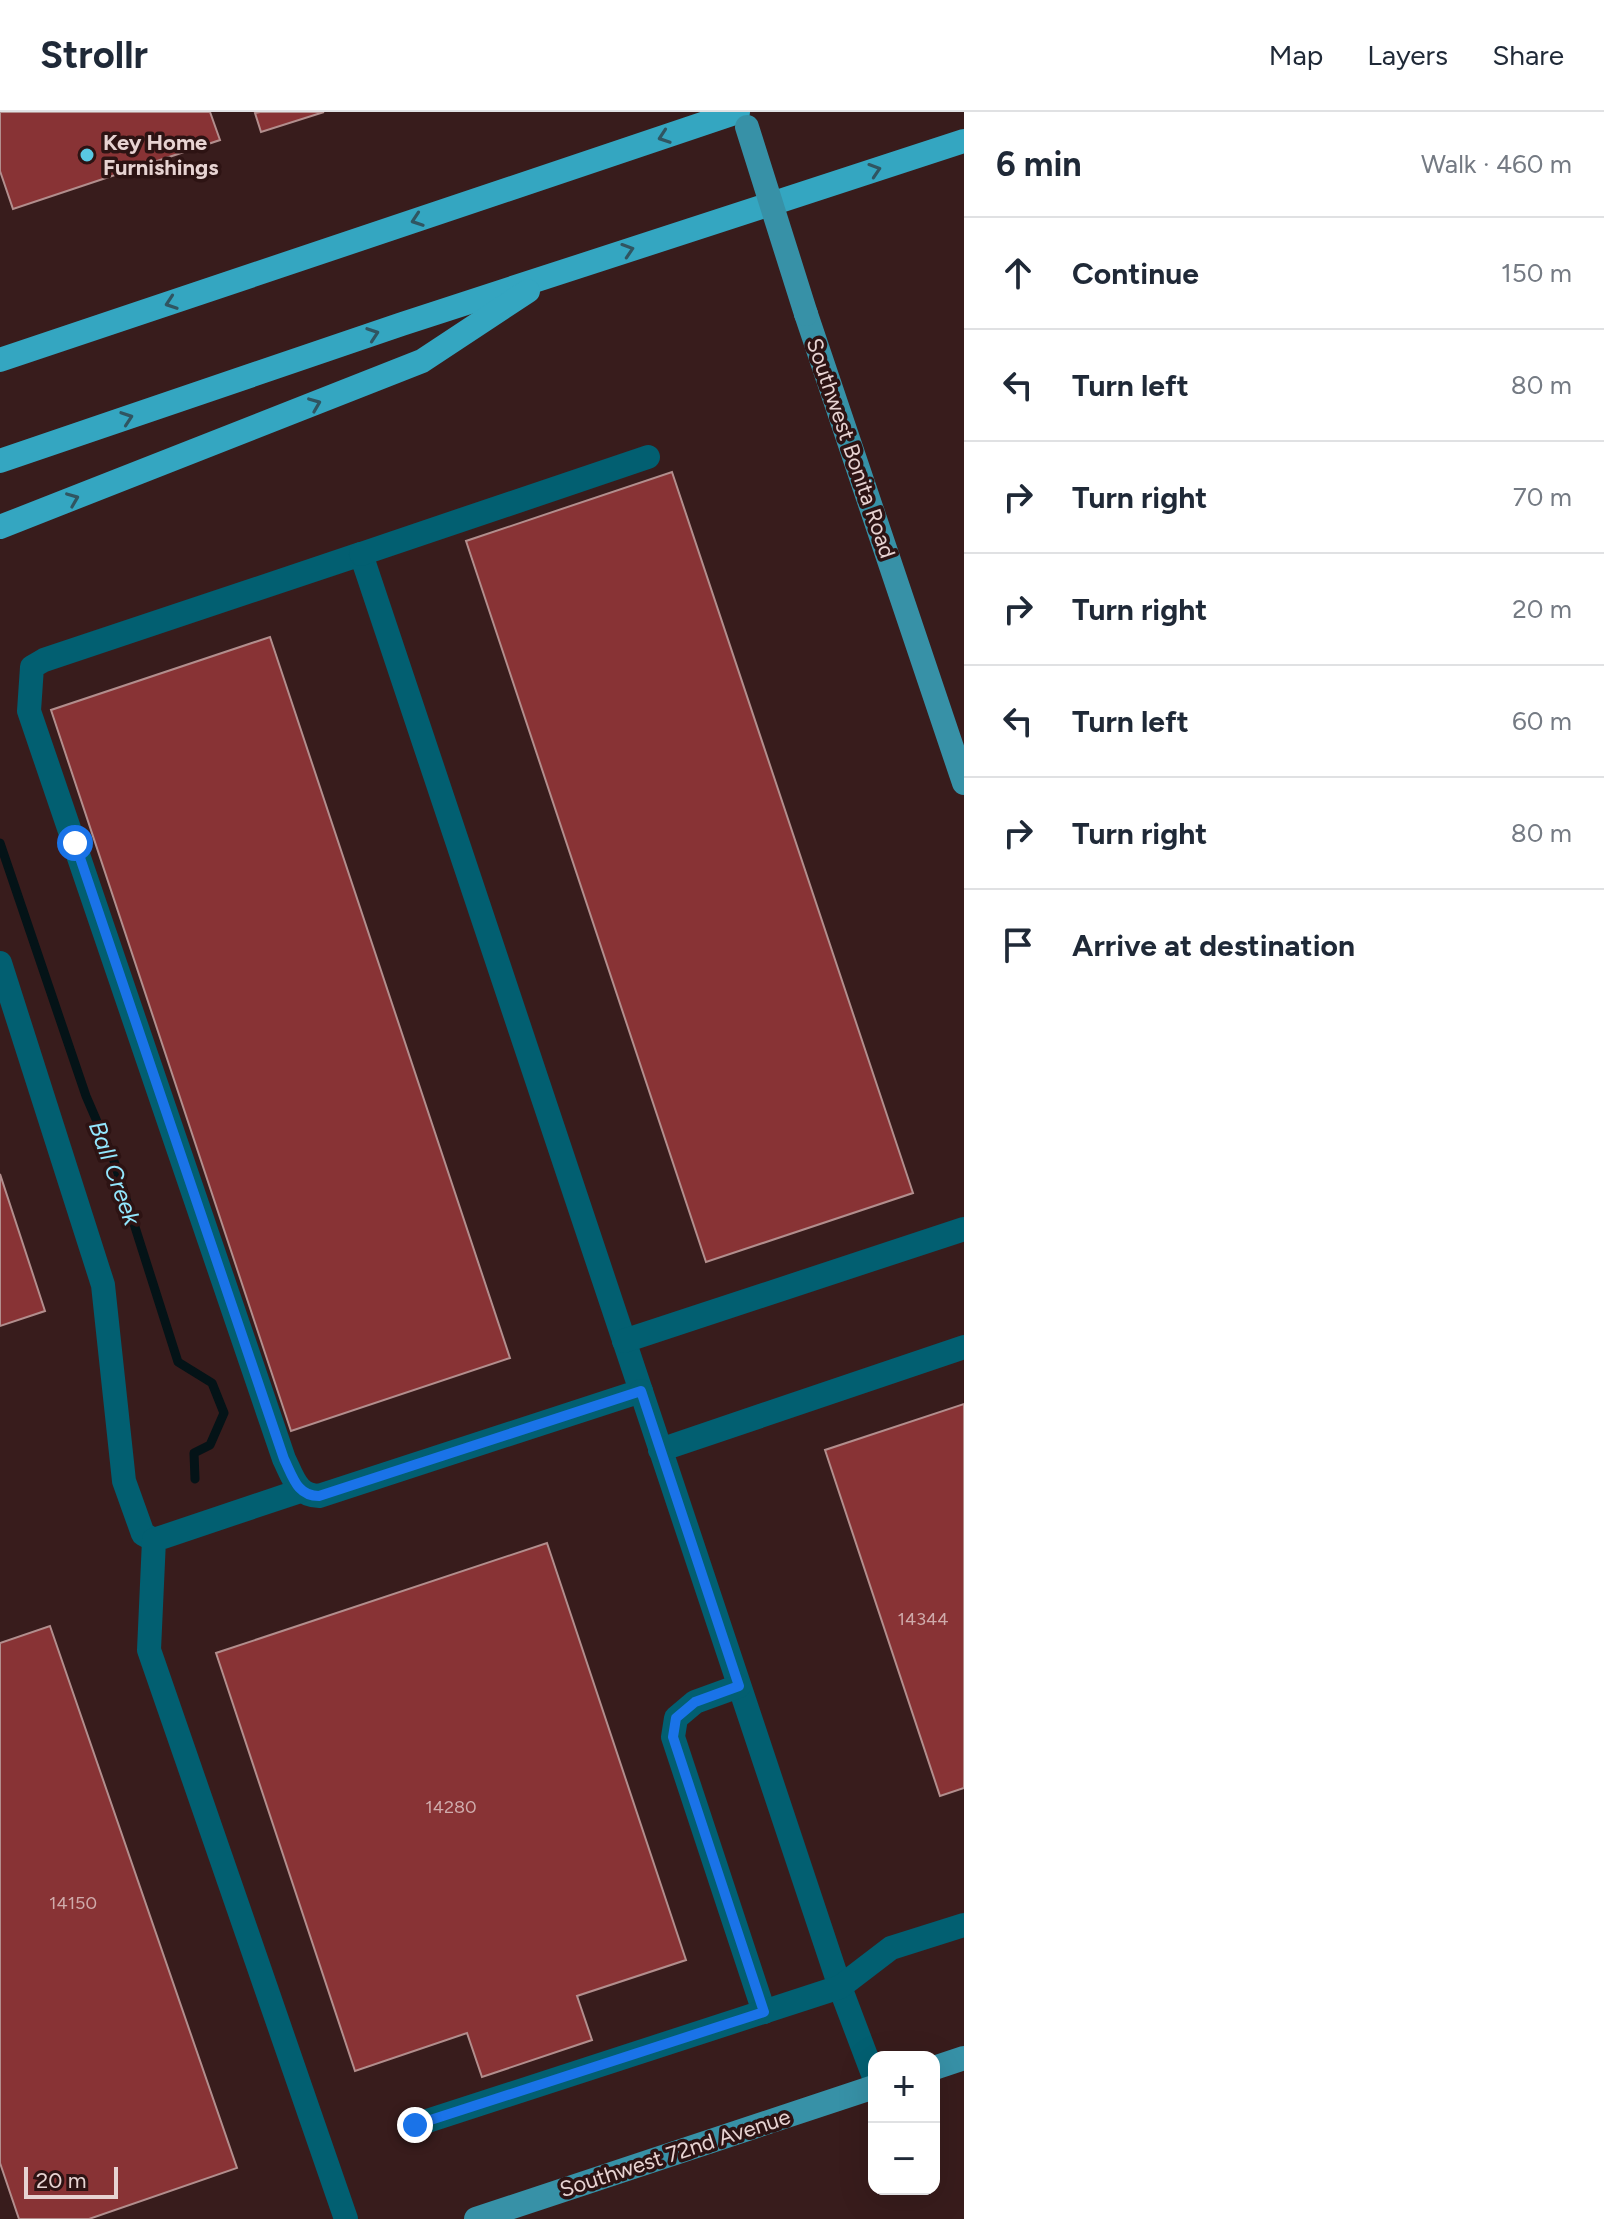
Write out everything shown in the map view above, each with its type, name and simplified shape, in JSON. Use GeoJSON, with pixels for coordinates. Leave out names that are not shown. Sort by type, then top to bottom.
{"type":"FeatureCollection","features":[{"type":"Feature","properties":{"kind":"highway"},"geometry":{"type":"LineString","coordinates":[[0,360],[740,112]]}},
{"type":"Feature","properties":{"kind":"highway"},"geometry":{"type":"LineString","coordinates":[[0,461],[964,141]]}},
{"type":"Feature","properties":{"kind":"highway"},"geometry":{"type":"LineString","coordinates":[[0,527],[422,361],[554,275]]}},
{"type":"Feature","properties":{"kind":"main road","name":"Southwest Bonita Road"},"geometry":{"type":"LineString","coordinates":[[740,112],[964,783]]}},
{"type":"Feature","properties":{"kind":"main road"},"geometry":{"type":"LineString","coordinates":[[940,2066],[964,2058]]}},
{"type":"Feature","properties":{"kind":"main road","name":"Southwest 72nd Avenue"},"geometry":{"type":"LineString","coordinates":[[476,2219],[868,2089]]}},
{"type":"Feature","properties":{"kind":"lane"},"geometry":{"type":"LineString","coordinates":[[641,1391],[319,1496],[308,1496],[300,1491],[284,1459],[29,711],[32,667],[44,660],[648,457]]}},
{"type":"Feature","properties":{"kind":"lane"},"geometry":{"type":"LineString","coordinates":[[361,554],[840,1987],[868,2061]]}},
{"type":"Feature","properties":{"kind":"lane"},"geometry":{"type":"LineString","coordinates":[[0,963],[103,1285],[124,1481],[143,1534],[154,1540],[300,1491]]}},
{"type":"Feature","properties":{"kind":"lane"},"geometry":{"type":"LineString","coordinates":[[624,1341],[964,1229]]}},
{"type":"Feature","properties":{"kind":"lane"},"geometry":{"type":"LineString","coordinates":[[660,1450],[964,1347]]}},
{"type":"Feature","properties":{"kind":"lane"},"geometry":{"type":"LineString","coordinates":[[154,1540],[149,1650],[346,2219]]}},
{"type":"Feature","properties":{"kind":"lane"},"geometry":{"type":"LineString","coordinates":[[739,1686],[695,1702],[676,1718],[673,1737],[764,2012]]}},
{"type":"Feature","properties":{"kind":"lane"},"geometry":{"type":"LineString","coordinates":[[415,2125],[840,1987],[891,1948],[964,1925]]}},
{"type":"Feature","properties":{"kind":"building","name":"Key Home Furnishings"},"geometry":{"type":"Polygon","coordinates":[[[0,112],[210,112],[220,140],[13,209],[0,171],[0,112]]]}},
{"type":"Feature","properties":{"kind":"building"},"geometry":{"type":"Polygon","coordinates":[[[324,112],[261,132],[255,113],[324,112]]]}},
{"type":"Feature","properties":{"kind":"building"},"geometry":{"type":"Polygon","coordinates":[[[672,472],[913,1193],[706,1262],[466,541],[672,472]]]}},
{"type":"Feature","properties":{"kind":"building"},"geometry":{"type":"Polygon","coordinates":[[[270,637],[510,1358],[291,1431],[51,710],[270,637]]]}},
{"type":"Feature","properties":{"kind":"building"},"geometry":{"type":"Polygon","coordinates":[[[0,1174],[45,1311],[0,1326],[0,1174]]]}},
{"type":"Feature","properties":{"kind":"building"},"geometry":{"type":"Polygon","coordinates":[[[964,1404],[964,1788],[940,1796],[825,1450],[964,1404]]]}},
{"type":"Feature","properties":{"kind":"building"},"geometry":{"type":"Polygon","coordinates":[[[547,1543],[686,1960],[577,1996],[592,2040],[482,2077],[467,2033],[355,2071],[216,1653],[547,1543]]]}},
{"type":"Feature","properties":{"kind":"building"},"geometry":{"type":"Polygon","coordinates":[[[50,1626],[237,2168],[89,2219],[19,2219],[0,2163],[0,1643],[50,1626]]]}},
{"type":"Feature","properties":{"kind":"waterway","name":"Ball Creek"},"geometry":{"type":"LineString","coordinates":[[0,843],[86,1096],[114,1161],[178,1362],[212,1383],[224,1413],[210,1445],[194,1453],[195,1479]]}},
{"type":"Feature","properties":{"kind":"place","name":"Key Home Furnishings"},"geometry":{"type":"Point","coordinates":[87,155]}},
{"type":"Feature","properties":{"kind":"route"},"geometry":{"type":"LineString","coordinates":[[75,843],[284,1459],[300,1491],[308,1496],[319,1496],[641,1391],[739,1686],[695,1702],[676,1718],[673,1737],[764,2012],[415,2125]]}}]}
